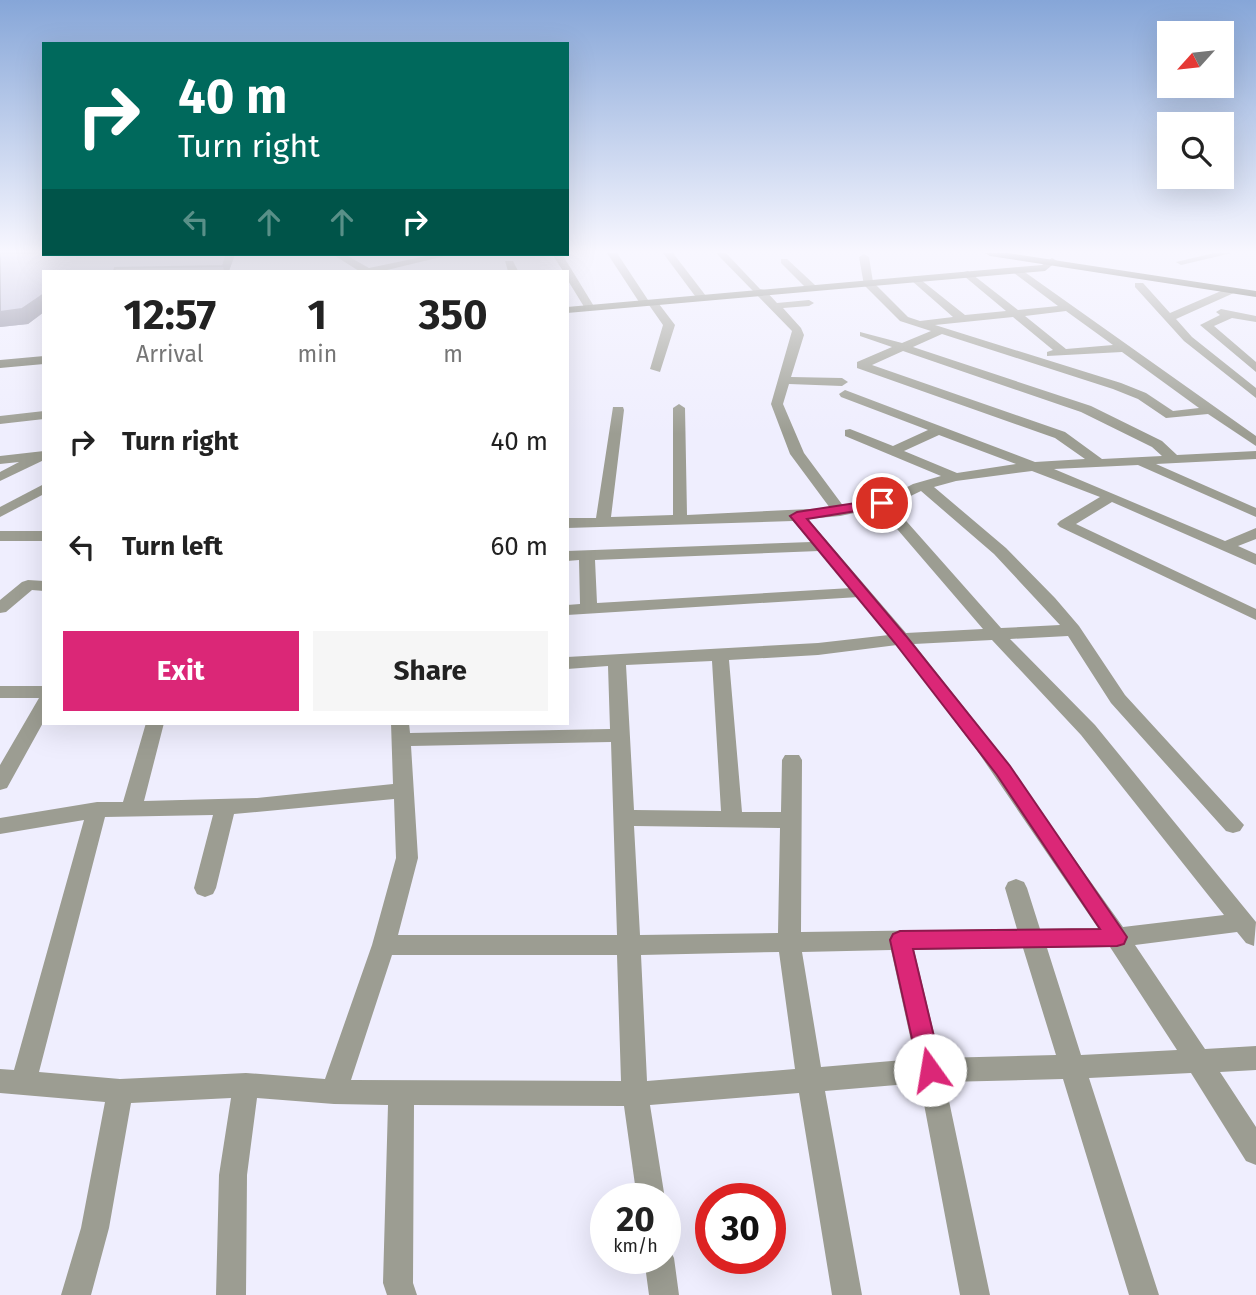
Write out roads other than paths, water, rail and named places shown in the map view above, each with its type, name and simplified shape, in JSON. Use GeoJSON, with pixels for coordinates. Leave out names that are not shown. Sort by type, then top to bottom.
{"type":"FeatureCollection","features":[{"type":"Feature","properties":{"kind":"main road"},"geometry":{"type":"LineString","coordinates":[[0,364],[42,360]]}},
{"type":"Feature","properties":{"kind":"street"},"geometry":{"type":"LineString","coordinates":[[656,369],[669,325],[659,313]]}},
{"type":"Feature","properties":{"kind":"street"},"geometry":{"type":"LineString","coordinates":[[781,313],[797,330],[798,335],[777,404],[797,454],[840,512]]}},
{"type":"Feature","properties":{"kind":"street"},"geometry":{"type":"LineString","coordinates":[[897,313],[918,324],[1024,357],[1053,371],[1142,396],[1171,415],[1210,410]]}},
{"type":"Feature","properties":{"kind":"street"},"geometry":{"type":"LineString","coordinates":[[956,313],[962,319]]}},
{"type":"Feature","properties":{"kind":"street"},"geometry":{"type":"LineString","coordinates":[[918,324],[1022,313]]}},
{"type":"Feature","properties":{"kind":"street"},"geometry":{"type":"LineString","coordinates":[[1074,313],[1210,410],[1254,453]]}},
{"type":"Feature","properties":{"kind":"street"},"geometry":{"type":"LineString","coordinates":[[1164,313],[1188,340],[1256,394]]}},
{"type":"Feature","properties":{"kind":"street"},"geometry":{"type":"LineString","coordinates":[[1168,318],[1179,313]]}},
{"type":"Feature","properties":{"kind":"street"},"geometry":{"type":"LineString","coordinates":[[1228,313],[1256,319]]}},
{"type":"Feature","properties":{"kind":"street"},"geometry":{"type":"LineString","coordinates":[[1016,314],[1063,353]]}},
{"type":"Feature","properties":{"kind":"street"},"geometry":{"type":"LineString","coordinates":[[1231,314],[1206,325],[1256,368]]}},
{"type":"Feature","properties":{"kind":"street"},"geometry":{"type":"LineString","coordinates":[[940,331],[861,365],[1060,435],[1099,463]]}},
{"type":"Feature","properties":{"kind":"street"},"geometry":{"type":"LineString","coordinates":[[864,334],[902,348],[1029,384],[1157,444],[1174,459]]}},
{"type":"Feature","properties":{"kind":"street"},"geometry":{"type":"LineString","coordinates":[[1024,357],[1122,348]]}},
{"type":"Feature","properties":{"kind":"street"},"geometry":{"type":"LineString","coordinates":[[783,380],[843,388],[939,429],[1111,496],[1256,560]]}},
{"type":"Feature","properties":{"kind":"street"},"geometry":{"type":"LineString","coordinates":[[679,408],[680,520]]}},
{"type":"Feature","properties":{"kind":"street"},"geometry":{"type":"LineString","coordinates":[[603,522],[618,410]]}},
{"type":"Feature","properties":{"kind":"street"},"geometry":{"type":"LineString","coordinates":[[0,420],[42,415]]}},
{"type":"Feature","properties":{"kind":"street"},"geometry":{"type":"LineString","coordinates":[[894,451],[939,429]]}},
{"type":"Feature","properties":{"kind":"street"},"geometry":{"type":"LineString","coordinates":[[850,433],[955,477]]}},
{"type":"Feature","properties":{"kind":"street"},"geometry":{"type":"LineString","coordinates":[[569,523],[797,516],[840,512],[882,503],[955,477],[1036,466],[1142,463],[1254,453]]}},
{"type":"Feature","properties":{"kind":"street"},"geometry":{"type":"LineString","coordinates":[[0,460],[42,455]]}},
{"type":"Feature","properties":{"kind":"street"},"geometry":{"type":"LineString","coordinates":[[0,477],[42,456]]}},
{"type":"Feature","properties":{"kind":"street"},"geometry":{"type":"LineString","coordinates":[[1142,463],[1256,513]]}},
{"type":"Feature","properties":{"kind":"street"},"geometry":{"type":"LineString","coordinates":[[924,486],[1000,551],[1073,630],[1118,699],[1233,825]]}},
{"type":"Feature","properties":{"kind":"street"},"geometry":{"type":"LineString","coordinates":[[0,513],[42,489]]}},
{"type":"Feature","properties":{"kind":"street"},"geometry":{"type":"LineString","coordinates":[[1111,496],[1065,524],[1256,615]]}},
{"type":"Feature","properties":{"kind":"street"},"geometry":{"type":"LineString","coordinates":[[384,945],[628,945],[1117,937],[1249,929],[1088,730],[998,636],[882,503]]}},
{"type":"Feature","properties":{"kind":"street"},"geometry":{"type":"LineString","coordinates":[[797,516],[900,639],[1004,771],[1198,1059],[1256,1151]]}},
{"type":"Feature","properties":{"kind":"street"},"geometry":{"type":"LineString","coordinates":[[1224,547],[1256,533]]}},
{"type":"Feature","properties":{"kind":"street"},"geometry":{"type":"LineString","coordinates":[[0,536],[42,536]]}},
{"type":"Feature","properties":{"kind":"street"},"geometry":{"type":"LineString","coordinates":[[569,556],[824,546]]}},
{"type":"Feature","properties":{"kind":"street"},"geometry":{"type":"LineString","coordinates":[[587,555],[589,608]]}},
{"type":"Feature","properties":{"kind":"street"},"geometry":{"type":"LineString","coordinates":[[0,608],[28,585],[42,586]]}},
{"type":"Feature","properties":{"kind":"street"},"geometry":{"type":"LineString","coordinates":[[569,610],[861,592]]}},
{"type":"Feature","properties":{"kind":"street"},"geometry":{"type":"LineString","coordinates":[[569,663],[818,649],[900,639],[1073,630]]}},
{"type":"Feature","properties":{"kind":"street"},"geometry":{"type":"LineString","coordinates":[[720,654],[732,820]]}},
{"type":"Feature","properties":{"kind":"street"},"geometry":{"type":"LineString","coordinates":[[617,659],[635,1094],[649,1183]]}},
{"type":"Feature","properties":{"kind":"street"},"geometry":{"type":"LineString","coordinates":[[0,692],[42,692]]}},
{"type":"Feature","properties":{"kind":"street"},"geometry":{"type":"LineString","coordinates":[[0,783],[42,707]]}},
{"type":"Feature","properties":{"kind":"street"},"geometry":{"type":"LineString","coordinates":[[132,808],[154,725]]}},
{"type":"Feature","properties":{"kind":"street"},"geometry":{"type":"LineString","coordinates":[[334,1092],[384,945],[407,858],[401,731],[620,734]]}},
{"type":"Feature","properties":{"kind":"street"},"geometry":{"type":"LineString","coordinates":[[792,760],[789,943],[847,1295]]}},
{"type":"Feature","properties":{"kind":"street"},"geometry":{"type":"LineString","coordinates":[[0,826],[97,810],[257,806],[404,790]]}},
{"type":"Feature","properties":{"kind":"street"},"geometry":{"type":"LineString","coordinates":[[205,888],[226,806]]}},
{"type":"Feature","properties":{"kind":"street"},"geometry":{"type":"LineString","coordinates":[[97,810],[11,1082],[120,1091],[246,1085],[334,1092],[635,1094],[930,1070],[1074,1067],[1256,1058]]}},
{"type":"Feature","properties":{"kind":"street"},"geometry":{"type":"LineString","coordinates":[[623,818],[791,820]]}},
{"type":"Feature","properties":{"kind":"street"},"geometry":{"type":"LineString","coordinates":[[1017,888],[1144,1295]]}},
{"type":"Feature","properties":{"kind":"street"},"geometry":{"type":"LineString","coordinates":[[900,940],[930,1070],[975,1295]]}},
{"type":"Feature","properties":{"kind":"street"},"geometry":{"type":"LineString","coordinates":[[231,1295],[233,1175],[246,1085]]}},
{"type":"Feature","properties":{"kind":"street"},"geometry":{"type":"LineString","coordinates":[[76,1295],[94,1228],[120,1091]]}},
{"type":"Feature","properties":{"kind":"street"},"geometry":{"type":"LineString","coordinates":[[401,1092],[398,1283],[402,1295]]}},
{"type":"Feature","properties":{"kind":"street"},"geometry":{"type":"LineString","coordinates":[[661,1274],[664,1295]]}}]}
